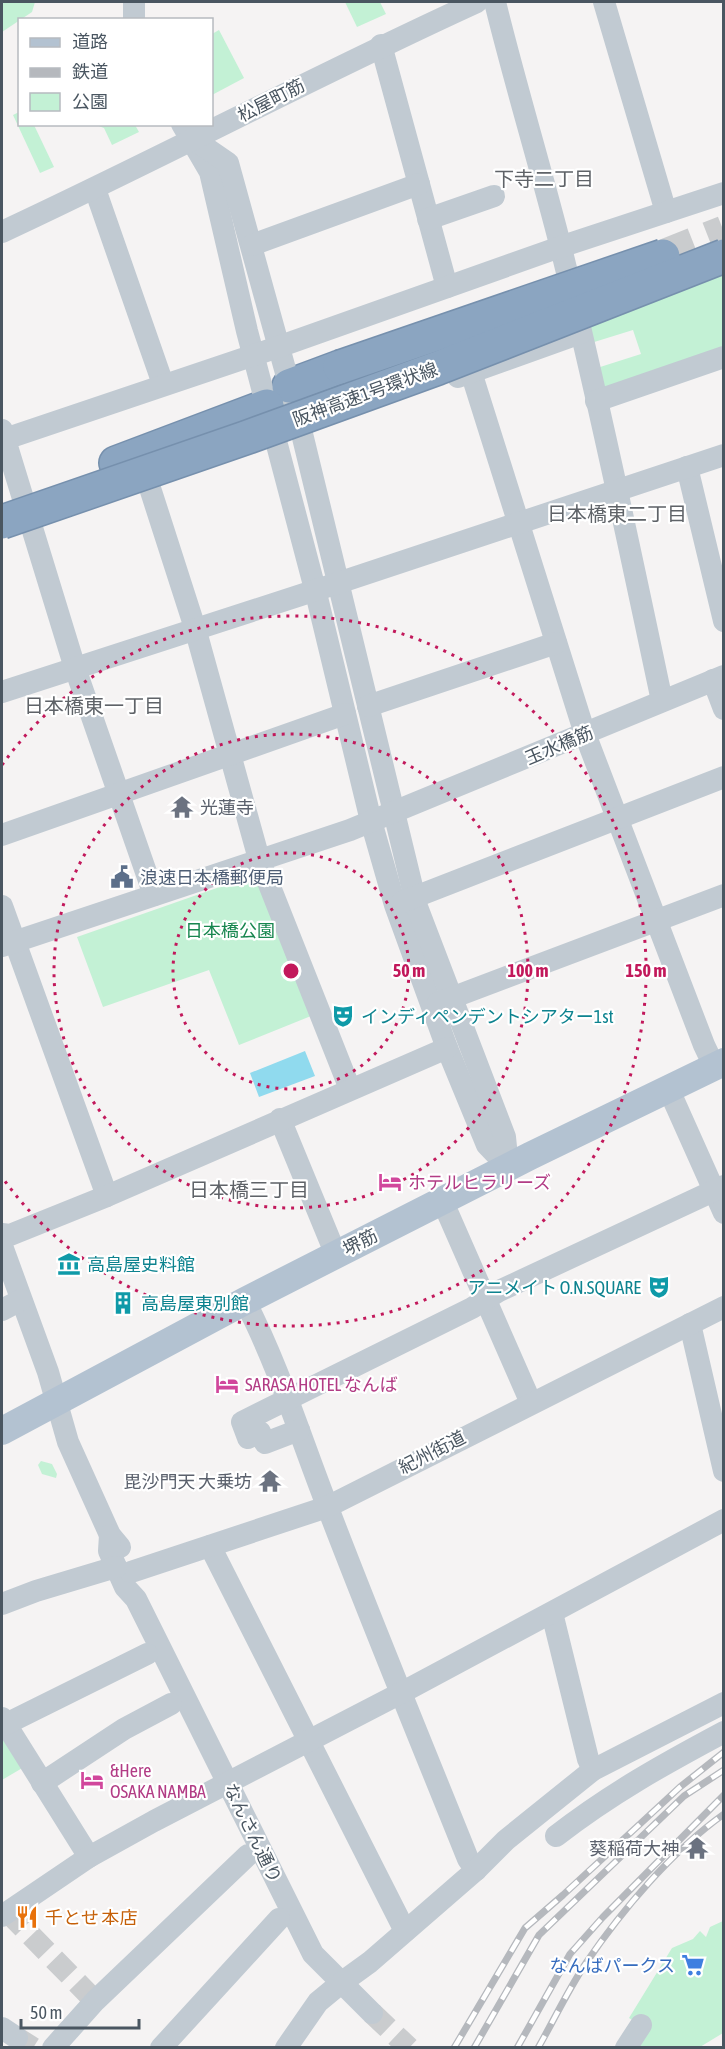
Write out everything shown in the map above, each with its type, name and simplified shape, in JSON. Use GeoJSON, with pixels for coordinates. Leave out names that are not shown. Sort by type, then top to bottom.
{"type":"FeatureCollection","features":[{"type":"Feature","properties":{"kind":"highway"},"geometry":{"type":"LineString","coordinates":[[2,503],[116,463],[278,396],[340,367],[663,256]]}},
{"type":"Feature","properties":{"kind":"highway","name":"阪神高速1号環状線"},"geometry":{"type":"LineString","coordinates":[[15,522],[438,368],[723,256]]}},
{"type":"Feature","properties":{"kind":"main road","name":"堺筋"},"geometry":{"type":"LineString","coordinates":[[2,1431],[245,1300],[508,1167],[719,1064]]}},
{"type":"Feature","properties":{"kind":"street"},"geometry":{"type":"LineString","coordinates":[[134,2],[134,18]]}},
{"type":"Feature","properties":{"kind":"street","name":"松屋町筋"},"geometry":{"type":"LineString","coordinates":[[213,124],[244,114],[381,45],[477,2]]}},
{"type":"Feature","properties":{"kind":"street"},"geometry":{"type":"LineString","coordinates":[[495,2],[560,247],[662,701]]}},
{"type":"Feature","properties":{"kind":"street"},"geometry":{"type":"LineString","coordinates":[[604,2],[666,212]]}},
{"type":"Feature","properties":{"kind":"street"},"geometry":{"type":"LineString","coordinates":[[381,45],[447,287]]}},
{"type":"Feature","properties":{"kind":"street"},"geometry":{"type":"LineString","coordinates":[[244,114],[228,140],[228,163],[278,347],[277,440],[371,821],[405,901],[441,1002],[505,1137],[508,1167]]}},
{"type":"Feature","properties":{"kind":"street","name":"松屋町筋"},"geometry":{"type":"LineString","coordinates":[[2,232],[95,189],[187,132],[206,126]]}},
{"type":"Feature","properties":{"kind":"street"},"geometry":{"type":"LineString","coordinates":[[187,132],[228,163]]}},
{"type":"Feature","properties":{"kind":"street"},"geometry":{"type":"LineString","coordinates":[[187,132],[210,172],[254,355],[301,432],[394,813],[405,901]]}},
{"type":"Feature","properties":{"kind":"street"},"geometry":{"type":"LineString","coordinates":[[252,245],[419,184]]}},
{"type":"Feature","properties":{"kind":"street"},"geometry":{"type":"LineString","coordinates":[[95,189],[163,384]]}},
{"type":"Feature","properties":{"kind":"street"},"geometry":{"type":"LineString","coordinates":[[154,895],[75,668],[15,522],[2,437],[278,347],[560,247],[723,193]]}},
{"type":"Feature","properties":{"kind":"street"},"geometry":{"type":"LineString","coordinates":[[429,219],[494,196]]}},
{"type":"Feature","properties":{"kind":"street"},"geometry":{"type":"LineString","coordinates":[[2,531],[15,522],[149,485],[580,333]]}},
{"type":"Feature","properties":{"kind":"street"},"geometry":{"type":"LineString","coordinates":[[596,401],[723,357]]}},
{"type":"Feature","properties":{"kind":"street"},"geometry":{"type":"LineString","coordinates":[[471,372],[585,734],[656,920],[719,1064]]}},
{"type":"Feature","properties":{"kind":"street"},"geometry":{"type":"LineString","coordinates":[[2,692],[723,455]]}},
{"type":"Feature","properties":{"kind":"street"},"geometry":{"type":"LineString","coordinates":[[687,467],[723,621]]}},
{"type":"Feature","properties":{"kind":"street"},"geometry":{"type":"LineString","coordinates":[[149,485],[195,628],[259,859],[350,1089]]}},
{"type":"Feature","properties":{"kind":"street"},"geometry":{"type":"LineString","coordinates":[[368,706],[556,643]]}},
{"type":"Feature","properties":{"kind":"street"},"geometry":{"type":"LineString","coordinates":[[718,678],[723,709]]}},
{"type":"Feature","properties":{"kind":"street","name":"玉水橋筋"},"geometry":{"type":"LineString","coordinates":[[8,943],[350,830],[718,678]]}},
{"type":"Feature","properties":{"kind":"street"},"geometry":{"type":"LineString","coordinates":[[2,835],[345,714]]}},
{"type":"Feature","properties":{"kind":"street"},"geometry":{"type":"LineString","coordinates":[[405,901],[723,777]]}},
{"type":"Feature","properties":{"kind":"street"},"geometry":{"type":"LineString","coordinates":[[441,1002],[723,895]]}},
{"type":"Feature","properties":{"kind":"street"},"geometry":{"type":"LineString","coordinates":[[2,906],[8,943],[107,1196]]}},
{"type":"Feature","properties":{"kind":"street"},"geometry":{"type":"LineString","coordinates":[[441,1002],[447,1048],[487,1145],[508,1167]]}},
{"type":"Feature","properties":{"kind":"street"},"geometry":{"type":"LineString","coordinates":[[2,1234],[10,1235],[107,1196],[447,1048]]}},
{"type":"Feature","properties":{"kind":"street"},"geometry":{"type":"LineString","coordinates":[[669,1090],[719,1188],[723,1213]]}},
{"type":"Feature","properties":{"kind":"street"},"geometry":{"type":"LineString","coordinates":[[280,1119],[336,1255]]}},
{"type":"Feature","properties":{"kind":"street"},"geometry":{"type":"LineString","coordinates":[[299,1430],[265,1443],[260,1432],[248,1438],[242,1422],[472,1308],[499,1290],[719,1188]]}},
{"type":"Feature","properties":{"kind":"street"},"geometry":{"type":"LineString","coordinates":[[442,1200],[531,1403]]}},
{"type":"Feature","properties":{"kind":"street","name":"なんさん通り"},"geometry":{"type":"LineString","coordinates":[[2,1246],[11,1305],[48,1372],[68,1442],[110,1535],[120,1548],[123,1569],[135,1582],[136,1599],[313,1954],[372,2013]]}},
{"type":"Feature","properties":{"kind":"street"},"geometry":{"type":"LineString","coordinates":[[245,1300],[288,1400],[327,1507],[468,1859],[476,1870]]}},
{"type":"Feature","properties":{"kind":"street","name":"紀州街道"},"geometry":{"type":"LineString","coordinates":[[2,1604],[36,1591],[210,1546],[327,1507],[723,1307]]}},
{"type":"Feature","properties":{"kind":"street"},"geometry":{"type":"LineString","coordinates":[[690,1324],[723,1471]]}},
{"type":"Feature","properties":{"kind":"street"},"geometry":{"type":"LineString","coordinates":[[4,1910],[89,1857],[552,1613],[723,1520]]}},
{"type":"Feature","properties":{"kind":"street"},"geometry":{"type":"LineString","coordinates":[[210,1546],[405,1931]]}},
{"type":"Feature","properties":{"kind":"street"},"geometry":{"type":"LineString","coordinates":[[552,1613],[588,1759],[593,1770]]}},
{"type":"Feature","properties":{"kind":"street"},"geometry":{"type":"LineString","coordinates":[[89,1857],[3,1721],[147,1654]]}},
{"type":"Feature","properties":{"kind":"street"},"geometry":{"type":"LineString","coordinates":[[286,2048],[318,2002],[370,1962],[476,1870],[506,1840],[593,1770],[723,1703]]}},
{"type":"Feature","properties":{"kind":"street"},"geometry":{"type":"LineString","coordinates":[[42,1783],[124,1729],[171,1704]]}},
{"type":"Feature","properties":{"kind":"street"},"geometry":{"type":"LineString","coordinates":[[556,1836],[636,1779],[723,1732]]}},
{"type":"Feature","properties":{"kind":"street"},"geometry":{"type":"LineString","coordinates":[[54,2048],[95,2001],[246,1857]]}},
{"type":"Feature","properties":{"kind":"street"},"geometry":{"type":"LineString","coordinates":[[161,2048],[279,1919]]}},
{"type":"Feature","properties":{"kind":"street"},"geometry":{"type":"LineString","coordinates":[[626,2048],[641,2025]]}},
{"type":"Feature","properties":{"kind":"green space"},"geometry":{"type":"Polygon","coordinates":[[[2,2],[35,2],[32,12],[23,18],[18,18],[18,21],[2,32],[2,2]]]}},
{"type":"Feature","properties":{"kind":"green space"},"geometry":{"type":"Polygon","coordinates":[[[345,2],[380,2],[386,14],[357,27],[345,2]]]}},
{"type":"Feature","properties":{"kind":"green space"},"geometry":{"type":"Polygon","coordinates":[[[219,30],[244,78],[213,94],[213,33],[219,30]]]}},
{"type":"Feature","properties":{"kind":"green space"},"geometry":{"type":"Polygon","coordinates":[[[18,112],[18,126],[13,115],[18,112]]]}},
{"type":"Feature","properties":{"kind":"green space"},"geometry":{"type":"Polygon","coordinates":[[[18,126],[34,126],[54,167],[40,173],[18,126]]]}},
{"type":"Feature","properties":{"kind":"green space"},"geometry":{"type":"Polygon","coordinates":[[[99,126],[136,126],[139,132],[112,145],[104,128],[99,126]]]}},
{"type":"Feature","properties":{"kind":"green space"},"geometry":{"type":"Polygon","coordinates":[[[723,271],[723,351],[609,391],[600,385],[597,368],[641,354],[633,330],[591,343],[586,322],[723,271]]]}},
{"type":"Feature","properties":{"kind":"green space","name":"日本橋公園"},"geometry":{"type":"Polygon","coordinates":[[[251,876],[259,880],[311,1016],[239,1045],[209,970],[103,1007],[77,937],[251,876]]]}},
{"type":"Feature","properties":{"kind":"green space"},"geometry":{"type":"Polygon","coordinates":[[[41,1461],[52,1464],[57,1474],[56,1478],[42,1474],[38,1465],[41,1461]]]}},
{"type":"Feature","properties":{"kind":"green space"},"geometry":{"type":"Polygon","coordinates":[[[2,1733],[24,1767],[2,1780],[2,1733]]]}},
{"type":"Feature","properties":{"kind":"green space","name":"なんばパークス"},"geometry":{"type":"Polygon","coordinates":[[[723,1921],[723,2033],[700,2047],[639,2047],[648,2029],[629,2018],[672,1948],[693,1939],[700,1931],[706,1937],[710,1927],[723,1921]]]}},
{"type":"Feature","properties":{"kind":"water"},"geometry":{"type":"Polygon","coordinates":[[[305,1051],[315,1076],[259,1097],[250,1073],[305,1051]]]}},
{"type":"Feature","properties":{"kind":"tunnel"},"geometry":{"type":"LineString","coordinates":[[663,256],[724,232]]}},
{"type":"Feature","properties":{"kind":"tunnel"},"geometry":{"type":"LineString","coordinates":[[8,1912],[95,2001]]}},
{"type":"Feature","properties":{"kind":"tunnel"},"geometry":{"type":"LineString","coordinates":[[372,2013],[409,2048]]}},
{"type":"Feature","properties":{"kind":"tunnel"},"geometry":{"type":"LineString","coordinates":[[17,2038],[33,2048]]}},
{"type":"Feature","properties":{"kind":"railway"},"geometry":{"type":"LineString","coordinates":[[454,2048],[525,1928],[680,1787],[724,1752]]}},
{"type":"Feature","properties":{"kind":"railway"},"geometry":{"type":"LineString","coordinates":[[474,2048],[539,1935],[684,1796],[724,1770]]}},
{"type":"Feature","properties":{"kind":"railway"},"geometry":{"type":"LineString","coordinates":[[517,2048],[570,1954],[603,1917],[724,1795]]}},
{"type":"Feature","properties":{"kind":"railway"},"geometry":{"type":"LineString","coordinates":[[538,2048],[579,1973],[615,1923],[667,1863],[724,1814]]}},
{"type":"Feature","properties":{"kind":"place","name":"光蓮寺"},"geometry":{"type":"Point","coordinates":[182,807]}},
{"type":"Feature","properties":{"kind":"place","name":"浪速日本橋郵便局"},"geometry":{"type":"Point","coordinates":[122,877]}},
{"type":"Feature","properties":{"kind":"place","name":"インディペンデントシアター1st"},"geometry":{"type":"Point","coordinates":[343,1016]}},
{"type":"Feature","properties":{"kind":"place","name":"ホテルヒラリーズ"},"geometry":{"type":"Point","coordinates":[390,1182]}},
{"type":"Feature","properties":{"kind":"place","name":"高島屋史料館"},"geometry":{"type":"Point","coordinates":[69,1264]}},
{"type":"Feature","properties":{"kind":"place","name":"アニメイト O.N.SQUARE"},"geometry":{"type":"Point","coordinates":[659,1287]}},
{"type":"Feature","properties":{"kind":"place","name":"高島屋東別館"},"geometry":{"type":"Point","coordinates":[123,1303]}},
{"type":"Feature","properties":{"kind":"place","name":"SARASA HOTEL なんば"},"geometry":{"type":"Point","coordinates":[227,1384]}},
{"type":"Feature","properties":{"kind":"place","name":"毘沙門天 大乗坊"},"geometry":{"type":"Point","coordinates":[270,1481]}},
{"type":"Feature","properties":{"kind":"place","name":"&Here OSAKA NAMBA"},"geometry":{"type":"Point","coordinates":[92,1780]}},
{"type":"Feature","properties":{"kind":"place","name":"葵稲荷大神"},"geometry":{"type":"Point","coordinates":[697,1848]}},
{"type":"Feature","properties":{"kind":"place","name":"千とせ 本店"},"geometry":{"type":"Point","coordinates":[27,1917]}},
{"type":"Feature","properties":{"kind":"place","name":"なんばパークス"},"geometry":{"type":"Point","coordinates":[693,1965]}},
{"type":"Feature","properties":{"kind":"district","name":"下寺二丁目"},"geometry":{"type":"Point","coordinates":[544,178]}},
{"type":"Feature","properties":{"kind":"district","name":"日本橋東二丁目"},"geometry":{"type":"Point","coordinates":[617,513]}},
{"type":"Feature","properties":{"kind":"district","name":"日本橋東一丁目"},"geometry":{"type":"Point","coordinates":[94,705]}},
{"type":"Feature","properties":{"kind":"district","name":"日本橋三丁目"},"geometry":{"type":"Point","coordinates":[249,1189]}}]}
